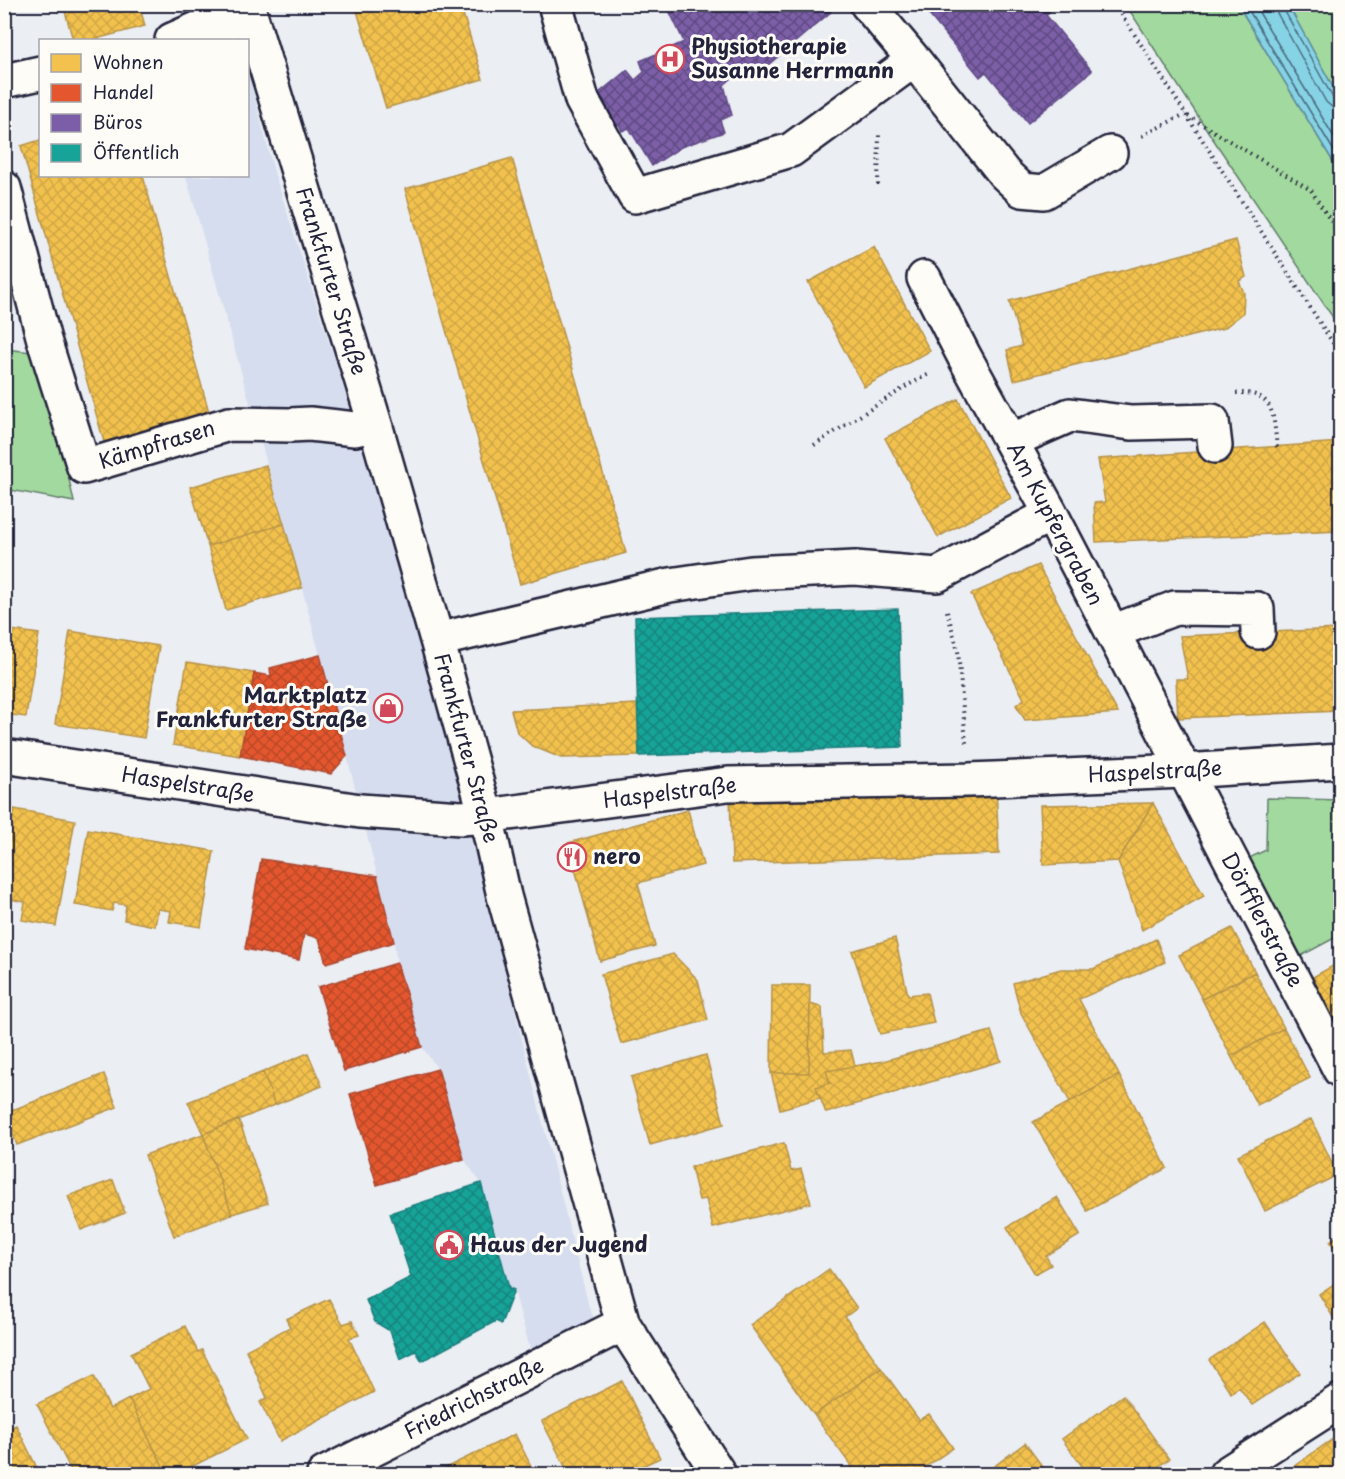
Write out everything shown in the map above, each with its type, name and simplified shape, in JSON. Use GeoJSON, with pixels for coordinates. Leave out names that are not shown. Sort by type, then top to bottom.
{"type":"FeatureCollection","features":[{"type":"Feature","properties":{"kind":"street"},"geometry":{"type":"LineString","coordinates":[[555,4],[582,100],[635,196],[791,150],[914,60]]}},
{"type":"Feature","properties":{"kind":"street"},"geometry":{"type":"LineString","coordinates":[[867,4],[1004,173],[1022,190],[1044,192],[1110,153]]}},
{"type":"Feature","properties":{"kind":"street"},"geometry":{"type":"LineString","coordinates":[[174,39],[249,11]]}},
{"type":"Feature","properties":{"kind":"street","name":"Frankfurter Straße"},"geometry":{"type":"LineString","coordinates":[[249,11],[375,424],[437,640],[486,816],[504,897],[623,1324],[719,1474]]}},
{"type":"Feature","properties":{"kind":"street"},"geometry":{"type":"LineString","coordinates":[[4,81],[39,73]]}},
{"type":"Feature","properties":{"kind":"street","name":"Kämpfrasen"},"geometry":{"type":"LineString","coordinates":[[4,188],[44,340],[84,467],[230,424],[310,424],[355,429],[375,424]]}},
{"type":"Feature","properties":{"kind":"street","name":"Am Kupfergraben"},"geometry":{"type":"LineString","coordinates":[[924,278],[1051,514],[1184,771]]}},
{"type":"Feature","properties":{"kind":"street"},"geometry":{"type":"LineString","coordinates":[[1011,441],[1070,415],[1131,423],[1212,421],[1215,446]]}},
{"type":"Feature","properties":{"kind":"street"},"geometry":{"type":"LineString","coordinates":[[437,640],[670,585],[751,573],[855,568],[938,575],[1051,514]]}},
{"type":"Feature","properties":{"kind":"street"},"geometry":{"type":"LineString","coordinates":[[1112,632],[1175,608],[1257,609],[1258,632]]}},
{"type":"Feature","properties":{"kind":"street","name":"Haspelstraße"},"geometry":{"type":"LineString","coordinates":[[4,756],[360,811],[461,818],[728,784],[969,780],[1184,771],[1341,761]]}},
{"type":"Feature","properties":{"kind":"street","name":"Dörfflerstraße"},"geometry":{"type":"LineString","coordinates":[[1184,771],[1341,1070]]}},
{"type":"Feature","properties":{"kind":"street","name":"Friedrichstraße"},"geometry":{"type":"LineString","coordinates":[[324,1474],[623,1324]]}},
{"type":"Feature","properties":{"kind":"street"},"geometry":{"type":"LineString","coordinates":[[1226,1474],[1341,1401]]}},
{"type":"Feature","properties":{"kind":"path"},"geometry":{"type":"LineString","coordinates":[[1115,4],[1341,354]]}},
{"type":"Feature","properties":{"kind":"path"},"geometry":{"type":"LineString","coordinates":[[1110,153],[1185,114]]}},
{"type":"Feature","properties":{"kind":"path"},"geometry":{"type":"LineString","coordinates":[[1185,114],[1311,190],[1341,236]]}},
{"type":"Feature","properties":{"kind":"path"},"geometry":{"type":"LineString","coordinates":[[814,445],[910,384],[964,356]]}},
{"type":"Feature","properties":{"kind":"path"},"geometry":{"type":"LineString","coordinates":[[938,575],[958,651],[969,780]]}},
{"type":"Feature","properties":{"kind":"shaded area","name":"Marktplatz Frankfurter Straße"},"geometry":{"type":"Polygon","coordinates":[[[249,76],[275,175],[347,398],[450,737],[483,866],[519,1028],[589,1307],[601,1335],[535,1368],[514,1290],[509,1288],[481,1183],[464,1159],[438,1069],[422,1047],[397,963],[394,942],[347,756],[186,177],[249,177],[249,76]]]}},
{"type":"Feature","properties":{"kind":"green space"},"geometry":{"type":"Polygon","coordinates":[[[1126,5],[1238,5],[1340,173],[1340,328],[1209,133],[1126,5]]]}},
{"type":"Feature","properties":{"kind":"green space"},"geometry":{"type":"Polygon","coordinates":[[[1288,5],[1340,5],[1340,100],[1288,5]]]}},
{"type":"Feature","properties":{"kind":"green space"},"geometry":{"type":"Polygon","coordinates":[[[4,349],[41,353],[74,502],[5,489],[4,349]]]}},
{"type":"Feature","properties":{"kind":"green space"},"geometry":{"type":"Polygon","coordinates":[[[1267,798],[1340,800],[1340,935],[1297,958],[1245,860],[1266,850],[1267,798]]]}},
{"type":"Feature","properties":{"kind":"water"},"geometry":{"type":"Polygon","coordinates":[[[1238,5],[1288,5],[1340,100],[1340,173],[1238,5]]]}},
{"type":"Feature","properties":{"kind":"building: Wohnen"},"geometry":{"type":"Polygon","coordinates":[[[63,4],[139,4],[145,26],[96,39],[73,39],[63,4]]]}},
{"type":"Feature","properties":{"kind":"building: Wohnen"},"geometry":{"type":"Polygon","coordinates":[[[355,4],[460,4],[483,79],[386,108],[355,4]]]}},
{"type":"Feature","properties":{"kind":"building: Wohnen"},"geometry":{"type":"Polygon","coordinates":[[[39,140],[39,177],[143,177],[209,412],[104,442],[21,146],[39,140]]]}},
{"type":"Feature","properties":{"kind":"building: Wohnen"},"geometry":{"type":"Polygon","coordinates":[[[512,158],[626,553],[520,584],[405,189],[512,158]]]}},
{"type":"Feature","properties":{"kind":"building: Wohnen"},"geometry":{"type":"Polygon","coordinates":[[[1236,240],[1246,277],[1239,281],[1244,293],[1243,313],[1224,328],[1014,380],[1007,350],[1022,346],[1009,301],[1236,240]]]}},
{"type":"Feature","properties":{"kind":"building: Wohnen"},"geometry":{"type":"Polygon","coordinates":[[[874,247],[930,351],[864,387],[808,282],[874,247]]]}},
{"type":"Feature","properties":{"kind":"building: Wohnen"},"geometry":{"type":"Polygon","coordinates":[[[958,399],[1011,498],[938,537],[885,438],[958,399]]]}},
{"type":"Feature","properties":{"kind":"building: Wohnen"},"geometry":{"type":"Polygon","coordinates":[[[1340,442],[1340,531],[1096,542],[1094,503],[1105,502],[1098,459],[1340,442]]]}},
{"type":"Feature","properties":{"kind":"building: Wohnen"},"geometry":{"type":"Polygon","coordinates":[[[266,465],[284,524],[208,546],[190,487],[266,465]]]}},
{"type":"Feature","properties":{"kind":"building: Wohnen"},"geometry":{"type":"Polygon","coordinates":[[[284,524],[302,588],[226,610],[208,546],[284,524]]]}},
{"type":"Feature","properties":{"kind":"building: Wohnen"},"geometry":{"type":"Polygon","coordinates":[[[1038,565],[1118,713],[1025,720],[1016,705],[1024,699],[971,594],[1038,565]]]}},
{"type":"Feature","properties":{"kind":"building: Wohnen"},"geometry":{"type":"Polygon","coordinates":[[[4,629],[39,634],[26,717],[4,714],[4,629]]]}},
{"type":"Feature","properties":{"kind":"building: Wohnen"},"geometry":{"type":"Polygon","coordinates":[[[1340,629],[1340,711],[1178,718],[1176,679],[1188,679],[1180,636],[1340,629]]]}},
{"type":"Feature","properties":{"kind":"building: Wohnen"},"geometry":{"type":"Polygon","coordinates":[[[70,631],[159,646],[144,738],[55,724],[70,631]]]}},
{"type":"Feature","properties":{"kind":"building: Wohnen"},"geometry":{"type":"Polygon","coordinates":[[[187,662],[254,673],[240,756],[173,745],[187,662]]]}},
{"type":"Feature","properties":{"kind":"building: Wohnen"},"geometry":{"type":"Polygon","coordinates":[[[637,704],[639,756],[561,758],[532,746],[517,732],[511,710],[637,704]]]}},
{"type":"Feature","properties":{"kind":"building: Wohnen"},"geometry":{"type":"Polygon","coordinates":[[[996,786],[999,854],[732,863],[730,795],[996,786]]]}},
{"type":"Feature","properties":{"kind":"building: Wohnen"},"geometry":{"type":"Polygon","coordinates":[[[1153,803],[1118,861],[1043,865],[1040,805],[1153,803]]]}},
{"type":"Feature","properties":{"kind":"building: Wohnen"},"geometry":{"type":"Polygon","coordinates":[[[1153,803],[1204,896],[1142,930],[1118,861],[1153,803]]]}},
{"type":"Feature","properties":{"kind":"building: Wohnen"},"geometry":{"type":"Polygon","coordinates":[[[4,808],[14,809],[4,863],[4,808]]]}},
{"type":"Feature","properties":{"kind":"building: Wohnen"},"geometry":{"type":"Polygon","coordinates":[[[14,809],[75,820],[56,926],[22,920],[25,902],[4,898],[4,863],[14,809]]]}},
{"type":"Feature","properties":{"kind":"building: Wohnen"},"geometry":{"type":"Polygon","coordinates":[[[688,810],[703,865],[638,883],[655,946],[600,961],[568,843],[688,810]]]}},
{"type":"Feature","properties":{"kind":"building: Wohnen"},"geometry":{"type":"Polygon","coordinates":[[[88,829],[214,851],[201,927],[169,922],[171,911],[158,909],[155,926],[124,920],[126,905],[114,903],[112,911],[75,905],[88,829]]]}},
{"type":"Feature","properties":{"kind":"building: Wohnen"},"geometry":{"type":"Polygon","coordinates":[[[1232,928],[1255,972],[1202,999],[1179,955],[1232,928]]]}},
{"type":"Feature","properties":{"kind":"building: Wohnen"},"geometry":{"type":"Polygon","coordinates":[[[895,938],[908,995],[927,993],[934,1023],[880,1034],[852,951],[895,938]]]}},
{"type":"Feature","properties":{"kind":"building: Wohnen"},"geometry":{"type":"Polygon","coordinates":[[[1156,939],[1165,962],[1079,999],[1119,1075],[1070,1102],[1021,1013],[1013,983],[1061,969],[1093,969],[1156,939]]]}},
{"type":"Feature","properties":{"kind":"building: Wohnen"},"geometry":{"type":"Polygon","coordinates":[[[673,954],[698,980],[708,1020],[621,1044],[601,974],[673,954]]]}},
{"type":"Feature","properties":{"kind":"building: Wohnen"},"geometry":{"type":"Polygon","coordinates":[[[1340,962],[1340,1033],[1311,978],[1340,962]]]}},
{"type":"Feature","properties":{"kind":"building: Wohnen"},"geometry":{"type":"Polygon","coordinates":[[[1255,972],[1284,1028],[1231,1056],[1202,999],[1255,972]]]}},
{"type":"Feature","properties":{"kind":"building: Wohnen"},"geometry":{"type":"Polygon","coordinates":[[[772,985],[810,985],[809,1073],[771,1073],[772,985]]]}},
{"type":"Feature","properties":{"kind":"building: Wohnen"},"geometry":{"type":"Polygon","coordinates":[[[810,1004],[822,1007],[824,1052],[851,1050],[855,1066],[826,1071],[830,1083],[816,1087],[820,1098],[780,1109],[771,1073],[809,1073],[810,1004]]]}},
{"type":"Feature","properties":{"kind":"building: Wohnen"},"geometry":{"type":"Polygon","coordinates":[[[1284,1028],[1310,1078],[1257,1105],[1231,1056],[1284,1028]]]}},
{"type":"Feature","properties":{"kind":"building: Wohnen"},"geometry":{"type":"Polygon","coordinates":[[[991,1031],[1001,1061],[826,1113],[816,1087],[830,1083],[826,1071],[883,1061],[991,1031]]]}},
{"type":"Feature","properties":{"kind":"building: Wohnen"},"geometry":{"type":"Polygon","coordinates":[[[308,1053],[322,1086],[275,1105],[263,1072],[308,1053]]]}},
{"type":"Feature","properties":{"kind":"building: Wohnen"},"geometry":{"type":"Polygon","coordinates":[[[706,1055],[724,1124],[650,1145],[631,1077],[706,1055]]]}},
{"type":"Feature","properties":{"kind":"building: Wohnen"},"geometry":{"type":"Polygon","coordinates":[[[263,1072],[275,1105],[203,1134],[188,1102],[263,1072]]]}},
{"type":"Feature","properties":{"kind":"building: Wohnen"},"geometry":{"type":"Polygon","coordinates":[[[104,1074],[117,1107],[17,1145],[5,1113],[104,1074]]]}},
{"type":"Feature","properties":{"kind":"building: Wohnen"},"geometry":{"type":"Polygon","coordinates":[[[1119,1075],[1167,1168],[1087,1211],[1033,1122],[1119,1075]]]}},
{"type":"Feature","properties":{"kind":"building: Wohnen"},"geometry":{"type":"Polygon","coordinates":[[[1311,1119],[1338,1175],[1265,1211],[1238,1155],[1311,1119]]]}},
{"type":"Feature","properties":{"kind":"building: Wohnen"},"geometry":{"type":"Polygon","coordinates":[[[239,1120],[268,1203],[232,1214],[203,1134],[239,1120]]]}},
{"type":"Feature","properties":{"kind":"building: Wohnen"},"geometry":{"type":"Polygon","coordinates":[[[203,1134],[232,1214],[174,1236],[145,1155],[203,1134]]]}},
{"type":"Feature","properties":{"kind":"building: Wohnen"},"geometry":{"type":"Polygon","coordinates":[[[784,1143],[791,1171],[801,1169],[811,1203],[713,1228],[706,1199],[699,1200],[691,1167],[784,1143]]]}},
{"type":"Feature","properties":{"kind":"building: Wohnen"},"geometry":{"type":"Polygon","coordinates":[[[113,1180],[125,1213],[81,1230],[68,1196],[113,1180]]]}},
{"type":"Feature","properties":{"kind":"building: Wohnen"},"geometry":{"type":"Polygon","coordinates":[[[1057,1197],[1080,1235],[1046,1256],[1051,1265],[1035,1274],[1007,1227],[1057,1197]]]}},
{"type":"Feature","properties":{"kind":"building: Wohnen"},"geometry":{"type":"Polygon","coordinates":[[[1340,1234],[1340,1258],[1330,1241],[1340,1234]]]}},
{"type":"Feature","properties":{"kind":"building: Wohnen"},"geometry":{"type":"Polygon","coordinates":[[[829,1269],[857,1308],[845,1317],[881,1368],[814,1415],[750,1325],[829,1269]]]}},
{"type":"Feature","properties":{"kind":"building: Wohnen"},"geometry":{"type":"Polygon","coordinates":[[[1340,1280],[1340,1319],[1336,1322],[1319,1294],[1340,1280]]]}},
{"type":"Feature","properties":{"kind":"building: Wohnen"},"geometry":{"type":"Polygon","coordinates":[[[329,1299],[343,1324],[352,1321],[359,1335],[349,1338],[374,1392],[280,1441],[260,1402],[267,1398],[246,1350],[290,1327],[286,1319],[329,1299]]]}},
{"type":"Feature","properties":{"kind":"building: Wohnen"},"geometry":{"type":"Polygon","coordinates":[[[1265,1322],[1300,1373],[1252,1405],[1239,1387],[1231,1393],[1209,1360],[1265,1322]]]}},
{"type":"Feature","properties":{"kind":"building: Wohnen"},"geometry":{"type":"Polygon","coordinates":[[[185,1326],[198,1352],[202,1350],[247,1439],[177,1474],[167,1474],[129,1399],[149,1389],[131,1353],[185,1326]]]}},
{"type":"Feature","properties":{"kind":"building: Wohnen"},"geometry":{"type":"Polygon","coordinates":[[[881,1368],[919,1420],[929,1414],[953,1448],[915,1474],[848,1474],[845,1472],[852,1467],[814,1415],[881,1368]]]}},
{"type":"Feature","properties":{"kind":"building: Wohnen"},"geometry":{"type":"Polygon","coordinates":[[[94,1376],[110,1409],[129,1399],[167,1474],[73,1474],[37,1404],[94,1376]]]}},
{"type":"Feature","properties":{"kind":"building: Wohnen"},"geometry":{"type":"Polygon","coordinates":[[[622,1381],[660,1458],[625,1474],[569,1474],[542,1421],[622,1381]]]}},
{"type":"Feature","properties":{"kind":"building: Wohnen"},"geometry":{"type":"Polygon","coordinates":[[[1123,1395],[1169,1459],[1147,1474],[1088,1474],[1062,1439],[1123,1395]]]}},
{"type":"Feature","properties":{"kind":"building: Wohnen"},"geometry":{"type":"Polygon","coordinates":[[[4,1421],[8,1429],[16,1425],[40,1474],[4,1474],[4,1421]]]}},
{"type":"Feature","properties":{"kind":"building: Wohnen"},"geometry":{"type":"Polygon","coordinates":[[[515,1434],[535,1474],[433,1474],[515,1434]]]}},
{"type":"Feature","properties":{"kind":"building: Wohnen"},"geometry":{"type":"Polygon","coordinates":[[[1340,1434],[1340,1474],[1298,1474],[1293,1467],[1340,1434]]]}},
{"type":"Feature","properties":{"kind":"building: Wohnen"},"geometry":{"type":"Polygon","coordinates":[[[1025,1443],[1048,1474],[984,1474],[1025,1443]]]}},
{"type":"Feature","properties":{"kind":"building: Handel"},"geometry":{"type":"Polygon","coordinates":[[[320,655],[347,756],[331,774],[240,756],[254,673],[271,676],[270,668],[320,655]]]}},
{"type":"Feature","properties":{"kind":"building: Handel"},"geometry":{"type":"Polygon","coordinates":[[[261,859],[377,876],[394,942],[326,963],[319,938],[304,934],[299,960],[245,949],[261,859]]]}},
{"type":"Feature","properties":{"kind":"building: Handel"},"geometry":{"type":"Polygon","coordinates":[[[397,963],[422,1047],[344,1071],[318,987],[397,963]]]}},
{"type":"Feature","properties":{"kind":"building: Handel"},"geometry":{"type":"Polygon","coordinates":[[[438,1069],[464,1159],[377,1185],[350,1094],[438,1069]]]}},
{"type":"Feature","properties":{"kind":"building: Büros"},"geometry":{"type":"Polygon","coordinates":[[[666,4],[825,4],[831,12],[755,76],[746,66],[724,85],[732,115],[720,120],[724,132],[681,147],[652,166],[629,128],[622,131],[619,124],[613,130],[589,101],[627,70],[635,80],[644,72],[640,61],[684,42],[666,4]]]}},
{"type":"Feature","properties":{"kind":"building: Büros"},"geometry":{"type":"Polygon","coordinates":[[[920,4],[1045,4],[1050,11],[1046,15],[1092,71],[1028,123],[986,72],[980,77],[920,4]]]}},
{"type":"Feature","properties":{"kind":"building: Öffentlich"},"geometry":{"type":"Polygon","coordinates":[[[898,609],[902,747],[639,756],[635,617],[898,609]]]}},
{"type":"Feature","properties":{"kind":"building: Öffentlich","name":"Haus der Jugend"},"geometry":{"type":"Polygon","coordinates":[[[481,1183],[509,1288],[514,1290],[501,1324],[496,1321],[422,1361],[416,1351],[400,1359],[390,1331],[375,1322],[366,1300],[411,1277],[390,1213],[481,1183]]]}},
{"type":"Feature","properties":{"kind":"place","name":"Physiotherapie Susanne Herrmann"},"geometry":{"type":"Point","coordinates":[670,59]}},
{"type":"Feature","properties":{"kind":"place","name":"Marktplatz Frankfurter Straße"},"geometry":{"type":"Point","coordinates":[388,708]}},
{"type":"Feature","properties":{"kind":"place","name":"nero"},"geometry":{"type":"Point","coordinates":[572,857]}},
{"type":"Feature","properties":{"kind":"place","name":"Haus der Jugend"},"geometry":{"type":"Point","coordinates":[449,1245]}}]}
